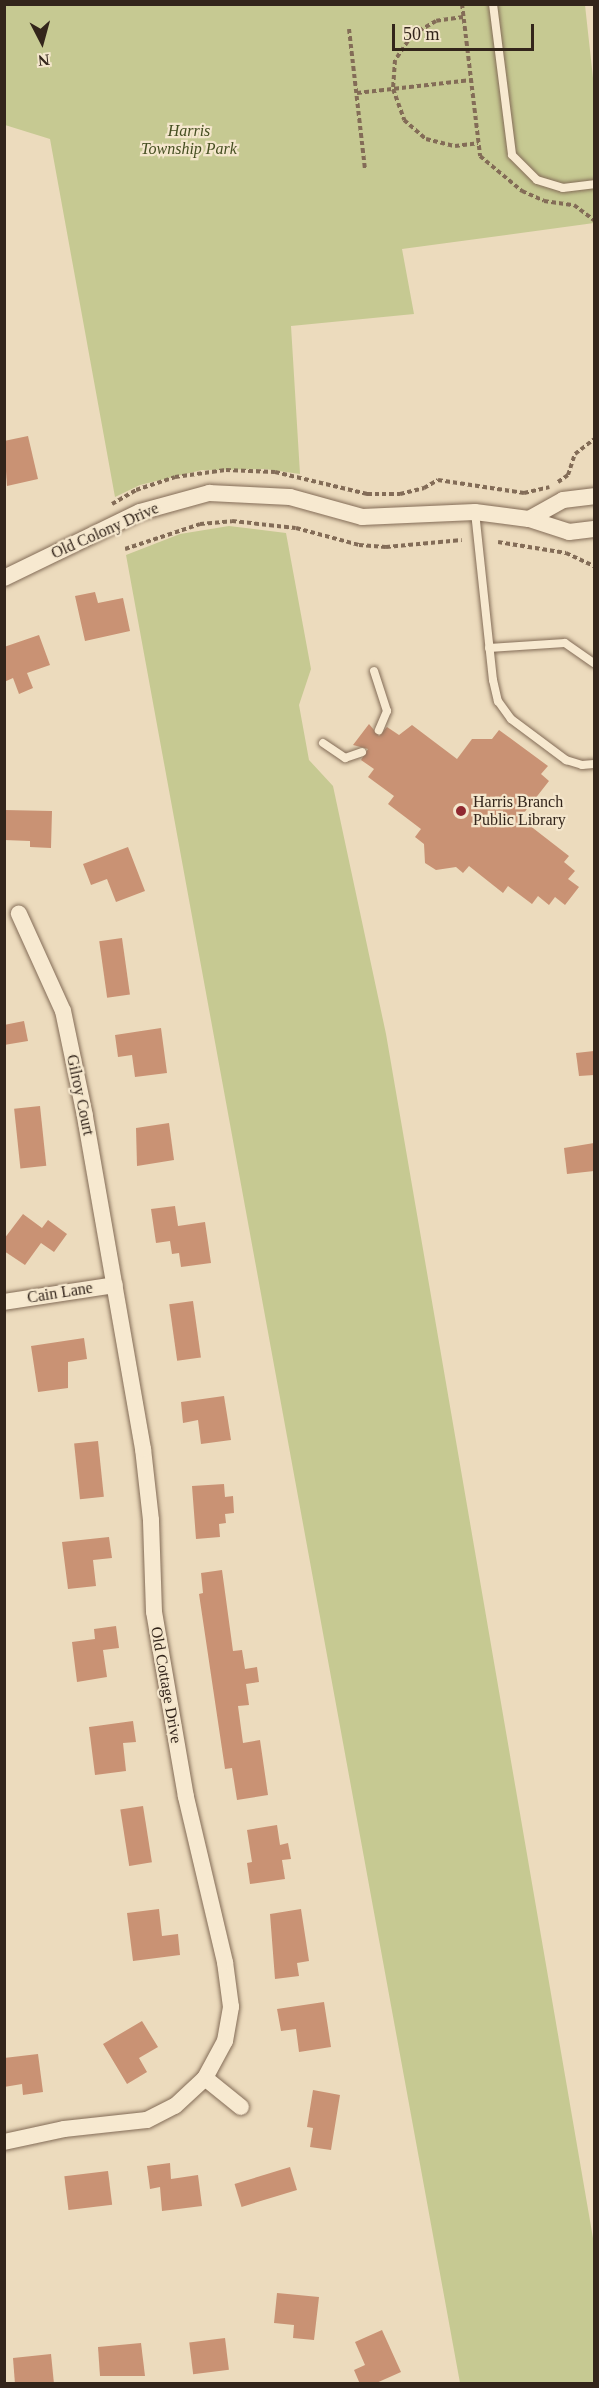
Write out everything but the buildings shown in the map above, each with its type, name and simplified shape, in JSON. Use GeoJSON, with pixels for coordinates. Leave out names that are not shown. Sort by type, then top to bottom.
{"type":"FeatureCollection","features":[{"type":"Feature","properties":{"kind":"street","name":"Old Colony Drive"},"geometry":{"type":"LineString","coordinates":[[4,578],[140,512],[209,493],[291,497],[362,517],[475,512],[529,519],[569,532],[594,529]]}},
{"type":"Feature","properties":{"kind":"street"},"geometry":{"type":"LineString","coordinates":[[529,519],[563,500],[594,496]]}},
{"type":"Feature","properties":{"kind":"street","name":"Gilroy Court"},"geometry":{"type":"LineString","coordinates":[[19,914],[63,1011],[115,1285]]}},
{"type":"Feature","properties":{"kind":"street","name":"Cain Lane"},"geometry":{"type":"LineString","coordinates":[[4,1302],[115,1285]]}},
{"type":"Feature","properties":{"kind":"street","name":"Old Cottage Drive"},"geometry":{"type":"LineString","coordinates":[[4,2142],[64,2129],[147,2120],[175,2106],[206,2078],[225,2041],[231,2007],[225,1962],[186,1797],[154,1612],[151,1520],[143,1449],[115,1285]]}},
{"type":"Feature","properties":{"kind":"street"},"geometry":{"type":"LineString","coordinates":[[206,2078],[241,2107]]}},
{"type":"Feature","properties":{"kind":"lane"},"geometry":{"type":"LineString","coordinates":[[493,4],[512,155],[537,180],[563,188],[594,184]]}},
{"type":"Feature","properties":{"kind":"lane"},"geometry":{"type":"LineString","coordinates":[[475,512],[495,692],[511,719],[566,760],[582,765],[594,764]]}},
{"type":"Feature","properties":{"kind":"lane"},"geometry":{"type":"LineString","coordinates":[[489,648],[555,641],[572,646],[594,663]]}},
{"type":"Feature","properties":{"kind":"lane"},"geometry":{"type":"LineString","coordinates":[[374,671],[387,711],[379,730]]}},
{"type":"Feature","properties":{"kind":"lane"},"geometry":{"type":"LineString","coordinates":[[323,743],[345,758],[362,752]]}},
{"type":"Feature","properties":{"kind":"path"},"geometry":{"type":"LineString","coordinates":[[463,17],[436,21],[412,35],[395,60],[393,89],[404,120],[426,139],[455,146],[478,143]]}},
{"type":"Feature","properties":{"kind":"path"},"geometry":{"type":"LineString","coordinates":[[349,29],[365,169]]}},
{"type":"Feature","properties":{"kind":"path"},"geometry":{"type":"LineString","coordinates":[[357,93],[471,80]]}},
{"type":"Feature","properties":{"kind":"path"},"geometry":{"type":"LineString","coordinates":[[111,504],[136,490],[175,477],[226,470],[275,472],[367,495],[400,494],[424,488],[438,480],[524,493],[554,486],[568,475],[575,454],[594,439]]}},
{"type":"Feature","properties":{"kind":"path"},"geometry":{"type":"LineString","coordinates":[[125,549],[200,524],[232,521],[275,524],[359,545],[386,547],[462,540]]}},
{"type":"Feature","properties":{"kind":"path"},"geometry":{"type":"LineString","coordinates":[[498,542],[566,553],[594,566]]}},
{"type":"Feature","properties":{"kind":"green space","name":"Harris Township Park"},"geometry":{"type":"Polygon","coordinates":[[[4,5],[585,5],[594,87],[594,223],[402,249],[414,314],[291,326],[300,474],[265,469],[202,470],[140,485],[115,497],[50,139],[5,125],[4,5]]]}},
{"type":"Feature","properties":{"kind":"green space"},"geometry":{"type":"Polygon","coordinates":[[[229,526],[286,533],[311,669],[299,705],[309,760],[333,786],[386,1034],[594,2244],[594,2383],[460,2383],[126,555],[180,534],[229,526]]]}},
{"type":"Feature","properties":{"kind":"place","name":"Harris Branch Public Library"},"geometry":{"type":"Point","coordinates":[461,811]}}]}
